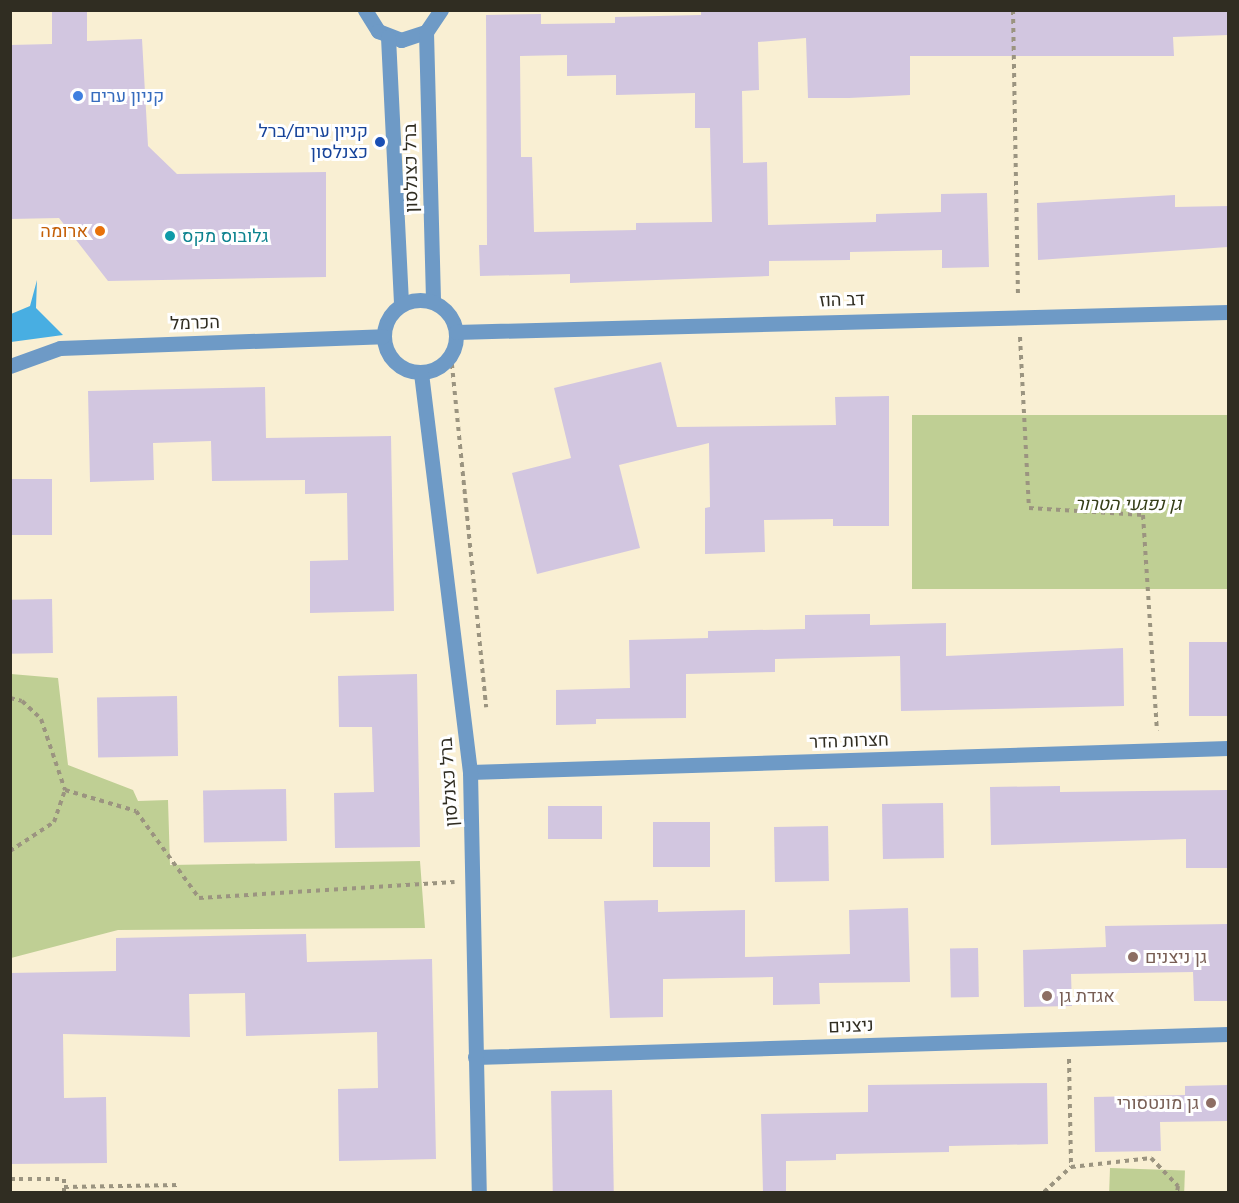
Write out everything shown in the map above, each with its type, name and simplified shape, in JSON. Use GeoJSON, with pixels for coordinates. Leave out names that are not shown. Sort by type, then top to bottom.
{"type":"FeatureCollection","features":[{"type":"Feature","properties":{"kind":"street"},"geometry":{"type":"LineString","coordinates":[[365,10],[378,31],[388,37],[408,39],[426,32],[441,10]]}},
{"type":"Feature","properties":{"kind":"street","name":"ברל כצנלסון"},"geometry":{"type":"LineString","coordinates":[[426,32],[433,302]]}},
{"type":"Feature","properties":{"kind":"street","name":"ברל כצנלסון"},"geometry":{"type":"LineString","coordinates":[[388,37],[400,305]]}},
{"type":"Feature","properties":{"kind":"street"},"geometry":{"type":"LineString","coordinates":[[422,299],[433,302],[444,309],[456,332],[451,355],[443,364],[421,373],[390,358],[383,336],[385,324],[400,305],[422,299]]}},
{"type":"Feature","properties":{"kind":"street","name":"דב הוז"},"geometry":{"type":"LineString","coordinates":[[456,332],[1018,314],[1228,312]]}},
{"type":"Feature","properties":{"kind":"street","name":"הכרמל"},"geometry":{"type":"LineString","coordinates":[[10,366],[60,348],[383,336]]}},
{"type":"Feature","properties":{"kind":"street","name":"ברל כצנלסון"},"geometry":{"type":"LineString","coordinates":[[421,373],[471,772],[479,1192]]}},
{"type":"Feature","properties":{"kind":"street","name":"חצרות הדר"},"geometry":{"type":"LineString","coordinates":[[471,772],[1228,748]]}},
{"type":"Feature","properties":{"kind":"street","name":"ניצנים"},"geometry":{"type":"LineString","coordinates":[[475,1057],[1228,1034]]}},
{"type":"Feature","properties":{"kind":"path"},"geometry":{"type":"LineString","coordinates":[[1013,10],[1018,314],[1029,508],[1143,515],[1158,750]]}},
{"type":"Feature","properties":{"kind":"path"},"geometry":{"type":"LineString","coordinates":[[10,698],[22,701],[41,719],[65,790],[54,822],[10,851]]}},
{"type":"Feature","properties":{"kind":"path"},"geometry":{"type":"LineString","coordinates":[[65,790],[136,811],[199,898],[472,881]]}},
{"type":"Feature","properties":{"kind":"path"},"geometry":{"type":"LineString","coordinates":[[1068,1039],[1071,1167]]}},
{"type":"Feature","properties":{"kind":"path"},"geometry":{"type":"LineString","coordinates":[[1044,1192],[1071,1167],[1151,1158],[1178,1186],[1178,1192]]}},
{"type":"Feature","properties":{"kind":"path"},"geometry":{"type":"LineString","coordinates":[[10,1179],[64,1179],[64,1190],[180,1185]]}},
{"type":"Feature","properties":{"kind":"green space","name":"גן נפגעי הטרור"},"geometry":{"type":"Polygon","coordinates":[[[912,415],[1228,415],[1228,589],[912,589],[912,415]]]}},
{"type":"Feature","properties":{"kind":"green space"},"geometry":{"type":"Polygon","coordinates":[[[11,674],[58,678],[68,765],[133,790],[138,801],[168,800],[170,865],[420,861],[425,928],[118,930],[11,958],[11,674]]]}},
{"type":"Feature","properties":{"kind":"green space"},"geometry":{"type":"Polygon","coordinates":[[[1110,1168],[1185,1171],[1184,1192],[1109,1192],[1110,1168]]]}},
{"type":"Feature","properties":{"kind":"water"},"geometry":{"type":"Polygon","coordinates":[[[37,280],[36,308],[63,335],[11,342],[11,314],[30,306],[37,280]]]}},
{"type":"Feature","properties":{"kind":"building","name":"קניון ערים"},"geometry":{"type":"Polygon","coordinates":[[[52,10],[87,10],[87,41],[142,39],[148,146],[177,174],[326,172],[326,277],[108,281],[59,218],[10,219],[10,45],[52,44],[52,10]]]}},
{"type":"Feature","properties":{"kind":"building"},"geometry":{"type":"Polygon","coordinates":[[[701,10],[1228,10],[1228,35],[1173,37],[1174,56],[910,56],[910,95],[849,98],[808,98],[806,38],[758,42],[759,90],[742,91],[743,163],[767,162],[768,225],[876,222],[876,214],[941,212],[941,194],[987,193],[989,267],[942,268],[942,250],[850,252],[850,260],[769,261],[769,276],[570,283],[570,274],[480,276],[479,245],[487,245],[486,15],[541,14],[541,24],[615,23],[615,17],[701,15],[701,10]],[[567,55],[520,56],[521,157],[532,157],[534,232],[636,230],[636,223],[712,222],[710,128],[695,128],[695,93],[616,95],[616,75],[567,76],[567,55]]]}},
{"type":"Feature","properties":{"kind":"building"},"geometry":{"type":"Polygon","coordinates":[[[1175,195],[1175,207],[1228,206],[1228,247],[1038,260],[1037,203],[1175,195]]]}},
{"type":"Feature","properties":{"kind":"building"},"geometry":{"type":"Polygon","coordinates":[[[661,362],[677,427],[836,425],[835,397],[889,396],[889,526],[833,526],[833,519],[764,520],[765,552],[705,554],[705,508],[710,507],[709,443],[619,465],[640,548],[537,574],[512,473],[571,458],[554,388],[661,362]]]}},
{"type":"Feature","properties":{"kind":"building"},"geometry":{"type":"Polygon","coordinates":[[[265,387],[266,438],[391,436],[394,611],[310,613],[310,561],[348,560],[347,493],[305,494],[305,480],[212,481],[211,441],[153,443],[154,480],[90,482],[88,391],[265,387]]]}},
{"type":"Feature","properties":{"kind":"building"},"geometry":{"type":"Polygon","coordinates":[[[10,479],[52,479],[52,535],[10,535],[10,479]]]}},
{"type":"Feature","properties":{"kind":"building"},"geometry":{"type":"Polygon","coordinates":[[[52,599],[53,653],[11,654],[10,600],[52,599]]]}},
{"type":"Feature","properties":{"kind":"building"},"geometry":{"type":"Polygon","coordinates":[[[870,614],[870,625],[946,623],[946,656],[1123,648],[1124,706],[901,711],[900,656],[775,659],[775,672],[686,674],[686,718],[596,719],[596,724],[556,725],[556,690],[630,688],[629,640],[708,638],[708,631],[805,629],[805,615],[870,614]]]}},
{"type":"Feature","properties":{"kind":"building"},"geometry":{"type":"Polygon","coordinates":[[[1189,642],[1228,642],[1228,716],[1189,716],[1189,642]]]}},
{"type":"Feature","properties":{"kind":"building"},"geometry":{"type":"Polygon","coordinates":[[[417,674],[420,847],[335,848],[334,793],[374,792],[372,727],[339,727],[338,676],[417,674]]]}},
{"type":"Feature","properties":{"kind":"building"},"geometry":{"type":"Polygon","coordinates":[[[177,696],[178,756],[98,757],[97,697],[177,696]]]}},
{"type":"Feature","properties":{"kind":"building"},"geometry":{"type":"Polygon","coordinates":[[[1060,786],[1060,792],[1228,790],[1228,868],[1186,868],[1186,839],[991,845],[990,787],[1060,786]]]}},
{"type":"Feature","properties":{"kind":"building"},"geometry":{"type":"Polygon","coordinates":[[[286,789],[287,841],[204,842],[203,790],[286,789]]]}},
{"type":"Feature","properties":{"kind":"building"},"geometry":{"type":"Polygon","coordinates":[[[943,803],[944,858],[883,859],[882,804],[943,803]]]}},
{"type":"Feature","properties":{"kind":"building"},"geometry":{"type":"Polygon","coordinates":[[[548,806],[602,806],[602,839],[548,839],[548,806]]]}},
{"type":"Feature","properties":{"kind":"building"},"geometry":{"type":"Polygon","coordinates":[[[653,822],[710,822],[710,867],[653,867],[653,822]]]}},
{"type":"Feature","properties":{"kind":"building"},"geometry":{"type":"Polygon","coordinates":[[[828,826],[829,881],[775,882],[774,827],[828,826]]]}},
{"type":"Feature","properties":{"kind":"building"},"geometry":{"type":"Polygon","coordinates":[[[658,900],[658,912],[745,910],[745,957],[850,954],[849,910],[908,908],[910,982],[819,983],[820,1004],[773,1005],[773,977],[663,979],[663,1017],[610,1018],[604,901],[658,900]]]}},
{"type":"Feature","properties":{"kind":"building"},"geometry":{"type":"Polygon","coordinates":[[[1228,924],[1228,1001],[1194,1001],[1193,972],[1071,974],[1072,1006],[1024,1007],[1023,950],[1106,947],[1105,926],[1228,924]]]}},
{"type":"Feature","properties":{"kind":"building"},"geometry":{"type":"Polygon","coordinates":[[[306,934],[307,962],[432,959],[436,1159],[339,1161],[338,1089],[378,1088],[377,1032],[246,1036],[245,993],[189,994],[190,1037],[63,1034],[64,1098],[106,1097],[107,1163],[10,1164],[10,973],[116,971],[116,938],[306,934]]]}},
{"type":"Feature","properties":{"kind":"building"},"geometry":{"type":"Polygon","coordinates":[[[950,948],[978,948],[979,997],[951,997],[950,948]]]}},
{"type":"Feature","properties":{"kind":"building"},"geometry":{"type":"Polygon","coordinates":[[[1047,1083],[1048,1144],[949,1146],[949,1152],[836,1154],[836,1160],[786,1161],[786,1192],[763,1192],[761,1114],[868,1112],[868,1085],[1047,1083]]]}},
{"type":"Feature","properties":{"kind":"building"},"geometry":{"type":"Polygon","coordinates":[[[1228,1085],[1228,1121],[1160,1122],[1161,1151],[1095,1152],[1094,1097],[1185,1095],[1185,1086],[1228,1085]]]}},
{"type":"Feature","properties":{"kind":"building"},"geometry":{"type":"Polygon","coordinates":[[[612,1090],[614,1192],[553,1192],[551,1091],[612,1090]]]}},
{"type":"Feature","properties":{"kind":"place","name":"קניון ערים"},"geometry":{"type":"Point","coordinates":[78,96]}},
{"type":"Feature","properties":{"kind":"place","name":"קניון ערים/ברל כצנלסון"},"geometry":{"type":"Point","coordinates":[380,142]}},
{"type":"Feature","properties":{"kind":"place","name":"ארומה"},"geometry":{"type":"Point","coordinates":[100,231]}},
{"type":"Feature","properties":{"kind":"place","name":"גלובוס מקס"},"geometry":{"type":"Point","coordinates":[170,236]}},
{"type":"Feature","properties":{"kind":"place","name":"גן ניצנים"},"geometry":{"type":"Point","coordinates":[1133,957]}},
{"type":"Feature","properties":{"kind":"place","name":"אגדת גן"},"geometry":{"type":"Point","coordinates":[1047,996]}},
{"type":"Feature","properties":{"kind":"place","name":"גן מונטסורי"},"geometry":{"type":"Point","coordinates":[1211,1103]}}]}
